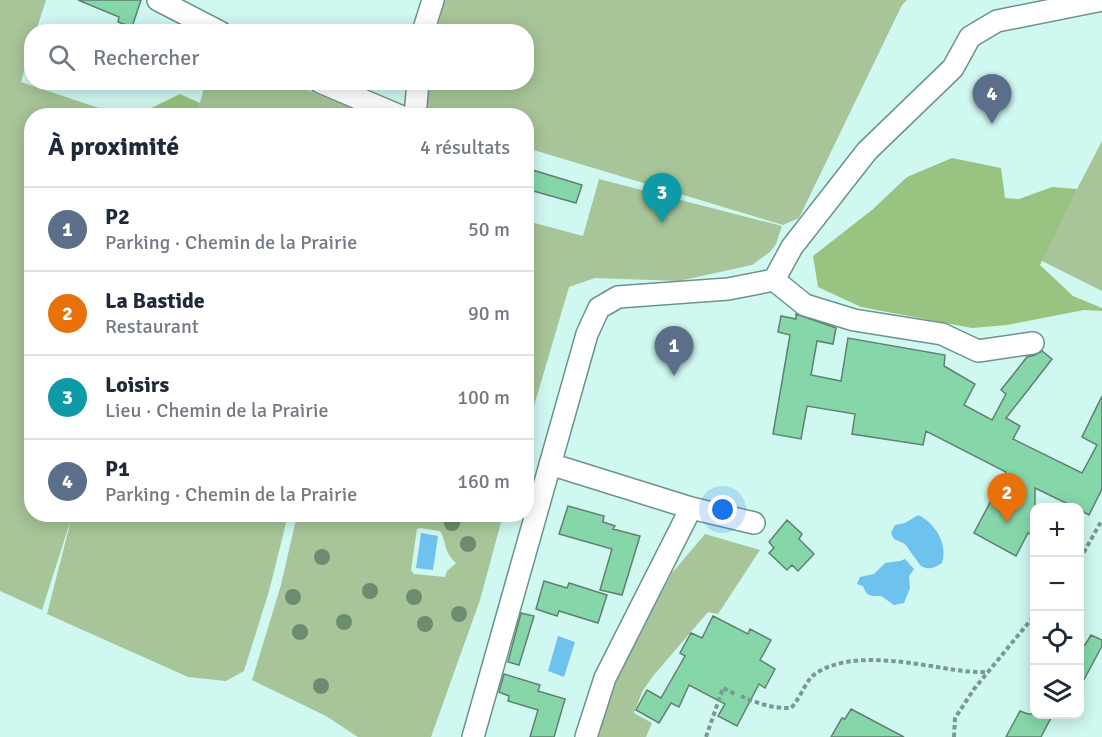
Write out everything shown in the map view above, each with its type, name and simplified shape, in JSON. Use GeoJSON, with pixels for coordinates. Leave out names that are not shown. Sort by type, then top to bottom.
{"type":"FeatureCollection","features":[{"type":"Feature","properties":{"kind":"street"},"geometry":{"type":"LineString","coordinates":[[158,0],[204,24]]}},
{"type":"Feature","properties":{"kind":"street"},"geometry":{"type":"LineString","coordinates":[[426,24],[433,0]]}},
{"type":"Feature","properties":{"kind":"street"},"geometry":{"type":"LineString","coordinates":[[774,280],[792,247],[867,151],[953,68],[970,37],[997,21],[1102,0]]}},
{"type":"Feature","properties":{"kind":"street"},"geometry":{"type":"LineString","coordinates":[[339,90],[381,108]]}},
{"type":"Feature","properties":{"kind":"street"},"geometry":{"type":"LineString","coordinates":[[416,108],[417,90]]}},
{"type":"Feature","properties":{"kind":"street"},"geometry":{"type":"LineString","coordinates":[[534,521],[587,334],[599,308],[618,297],[728,288],[774,280],[805,305],[854,320],[942,334],[978,351],[1033,343]]}},
{"type":"Feature","properties":{"kind":"street"},"geometry":{"type":"LineString","coordinates":[[550,464],[691,508],[754,523]]}},
{"type":"Feature","properties":{"kind":"street"},"geometry":{"type":"LineString","coordinates":[[586,737],[605,678],[691,508]]}},
{"type":"Feature","properties":{"kind":"street"},"geometry":{"type":"LineString","coordinates":[[473,737],[534,522]]}},
{"type":"Feature","properties":{"kind":"path"},"geometry":{"type":"LineString","coordinates":[[1081,557],[1102,520]]}},
{"type":"Feature","properties":{"kind":"path"},"geometry":{"type":"LineString","coordinates":[[954,737],[955,718],[974,689],[1030,622]]}},
{"type":"Feature","properties":{"kind":"path"},"geometry":{"type":"LineString","coordinates":[[706,737],[723,688],[752,701],[784,709],[791,708],[798,701],[812,676],[828,667],[848,661],[912,663],[957,671],[989,672]]}},
{"type":"Feature","properties":{"kind":"green space"},"geometry":{"type":"Polygon","coordinates":[[[0,0],[46,0],[38,24],[24,24],[24,72],[21,82],[24,83],[24,90],[45,90],[99,108],[24,108],[24,522],[70,522],[42,610],[0,591],[0,0]]]}},
{"type":"Feature","properties":{"kind":"green space"},"geometry":{"type":"Polygon","coordinates":[[[439,0],[907,0],[902,5],[799,218],[783,225],[534,150],[534,108],[424,108],[423,90],[534,90],[534,24],[431,24],[439,0]]]}},
{"type":"Feature","properties":{"kind":"green space"},"geometry":{"type":"Polygon","coordinates":[[[203,90],[307,90],[352,108],[199,108],[203,90]]]}},
{"type":"Feature","properties":{"kind":"green space"},"geometry":{"type":"Polygon","coordinates":[[[180,94],[200,103],[199,108],[151,108],[180,94]]]}},
{"type":"Feature","properties":{"kind":"green space"},"geometry":{"type":"Polygon","coordinates":[[[1102,141],[1102,291],[1040,260],[1102,141]]]}},
{"type":"Feature","properties":{"kind":"green space"},"geometry":{"type":"Polygon","coordinates":[[[952,158],[1001,168],[1005,198],[1019,199],[1052,187],[1077,189],[1040,265],[1073,296],[1102,308],[1102,311],[1084,310],[1007,325],[972,328],[861,307],[818,287],[813,256],[872,210],[907,177],[952,158]]]}},
{"type":"Feature","properties":{"kind":"green space"},"geometry":{"type":"Polygon","coordinates":[[[599,179],[782,226],[776,244],[770,252],[752,265],[679,281],[595,278],[569,287],[534,406],[534,223],[583,236],[599,179]]]}},
{"type":"Feature","properties":{"kind":"green space"},"geometry":{"type":"Polygon","coordinates":[[[70,522],[286,522],[269,591],[244,671],[226,681],[188,677],[47,614],[70,522]]]}},
{"type":"Feature","properties":{"kind":"green space"},"geometry":{"type":"Polygon","coordinates":[[[295,522],[501,522],[480,600],[431,737],[358,737],[326,716],[252,680],[281,585],[295,522]],[[417,529],[411,570],[414,574],[445,577],[447,571],[456,563],[447,551],[440,531],[417,529]]]}},
{"type":"Feature","properties":{"kind":"green space"},"geometry":{"type":"Polygon","coordinates":[[[705,534],[760,550],[718,614],[708,612],[642,692],[634,713],[652,723],[646,737],[593,737],[606,696],[635,640],[672,573],[705,534]]]}},
{"type":"Feature","properties":{"kind":"water"},"geometry":{"type":"Polygon","coordinates":[[[918,515],[930,523],[942,542],[942,563],[934,567],[925,568],[920,565],[905,544],[894,539],[891,533],[895,525],[905,523],[918,515]]]}},
{"type":"Feature","properties":{"kind":"water"},"geometry":{"type":"Polygon","coordinates":[[[421,533],[438,536],[433,570],[416,568],[421,533]]]}},
{"type":"Feature","properties":{"kind":"water"},"geometry":{"type":"Polygon","coordinates":[[[905,559],[914,569],[909,576],[910,588],[904,603],[894,605],[881,596],[869,595],[863,586],[857,584],[860,577],[874,574],[885,563],[905,559]]]}},
{"type":"Feature","properties":{"kind":"water"},"geometry":{"type":"Polygon","coordinates":[[[558,636],[575,642],[564,677],[548,671],[558,636]]]}},
{"type":"Feature","properties":{"kind":"building"},"geometry":{"type":"Polygon","coordinates":[[[78,0],[141,0],[133,24],[118,22],[119,17],[78,0]]]}},
{"type":"Feature","properties":{"kind":"building"},"geometry":{"type":"Polygon","coordinates":[[[534,170],[582,185],[576,203],[534,191],[534,170]]]}},
{"type":"Feature","properties":{"kind":"building"},"geometry":{"type":"Polygon","coordinates":[[[796,314],[836,328],[833,344],[817,341],[811,375],[841,381],[848,338],[945,355],[944,366],[975,384],[964,405],[992,420],[1006,394],[1001,390],[1027,357],[1042,351],[1052,359],[1006,418],[1020,426],[1013,439],[1082,473],[1097,445],[1082,437],[1102,396],[1102,489],[1089,515],[1084,512],[1084,503],[1066,503],[1035,488],[1035,503],[1030,503],[1030,534],[1028,533],[1016,556],[974,533],[1006,472],[926,431],[923,445],[852,434],[855,414],[807,406],[801,439],[773,434],[790,335],[778,332],[781,316],[796,319],[796,314]]]}},
{"type":"Feature","properties":{"kind":"building"},"geometry":{"type":"Polygon","coordinates":[[[568,506],[604,516],[603,522],[615,526],[613,529],[640,536],[622,595],[600,590],[612,549],[559,534],[568,506]]]}},
{"type":"Feature","properties":{"kind":"building"},"geometry":{"type":"Polygon","coordinates":[[[787,520],[802,534],[799,539],[814,554],[798,571],[792,565],[787,570],[769,553],[774,548],[769,542],[787,520]]]}},
{"type":"Feature","properties":{"kind":"building"},"geometry":{"type":"Polygon","coordinates":[[[544,581],[567,588],[569,583],[607,595],[598,623],[559,611],[557,616],[536,609],[544,581]]]}},
{"type":"Feature","properties":{"kind":"building"},"geometry":{"type":"Polygon","coordinates":[[[521,613],[534,616],[519,665],[508,662],[521,613]]]}},
{"type":"Feature","properties":{"kind":"building"},"geometry":{"type":"Polygon","coordinates":[[[713,616],[748,634],[750,629],[771,640],[760,660],[775,669],[765,688],[759,684],[737,726],[718,716],[725,704],[689,685],[679,707],[671,703],[659,723],[636,710],[647,690],[661,698],[685,656],[680,653],[691,633],[702,638],[713,616]]]}},
{"type":"Feature","properties":{"kind":"building"},"geometry":{"type":"Polygon","coordinates":[[[1091,635],[1102,640],[1102,646],[1084,680],[1084,644],[1091,635]]]}},
{"type":"Feature","properties":{"kind":"building"},"geometry":{"type":"Polygon","coordinates":[[[504,674],[540,685],[538,691],[565,699],[554,737],[530,737],[538,710],[508,701],[509,696],[499,692],[504,674]]]}},
{"type":"Feature","properties":{"kind":"building"},"geometry":{"type":"Polygon","coordinates":[[[851,709],[904,737],[831,737],[842,718],[845,719],[851,709]]]}},
{"type":"Feature","properties":{"kind":"building"},"geometry":{"type":"Polygon","coordinates":[[[1020,711],[1030,714],[1030,719],[1050,719],[1041,737],[1006,737],[1020,711]]]}},
{"type":"Feature","properties":{"kind":"place","name":"P1"},"geometry":{"type":"Point","coordinates":[992,124]}},
{"type":"Feature","properties":{"kind":"place","name":"Loisirs"},"geometry":{"type":"Point","coordinates":[662,223]}},
{"type":"Feature","properties":{"kind":"place","name":"P2"},"geometry":{"type":"Point","coordinates":[674,376]}},
{"type":"Feature","properties":{"kind":"place","name":"La Bastide"},"geometry":{"type":"Point","coordinates":[1007,523]}}]}
